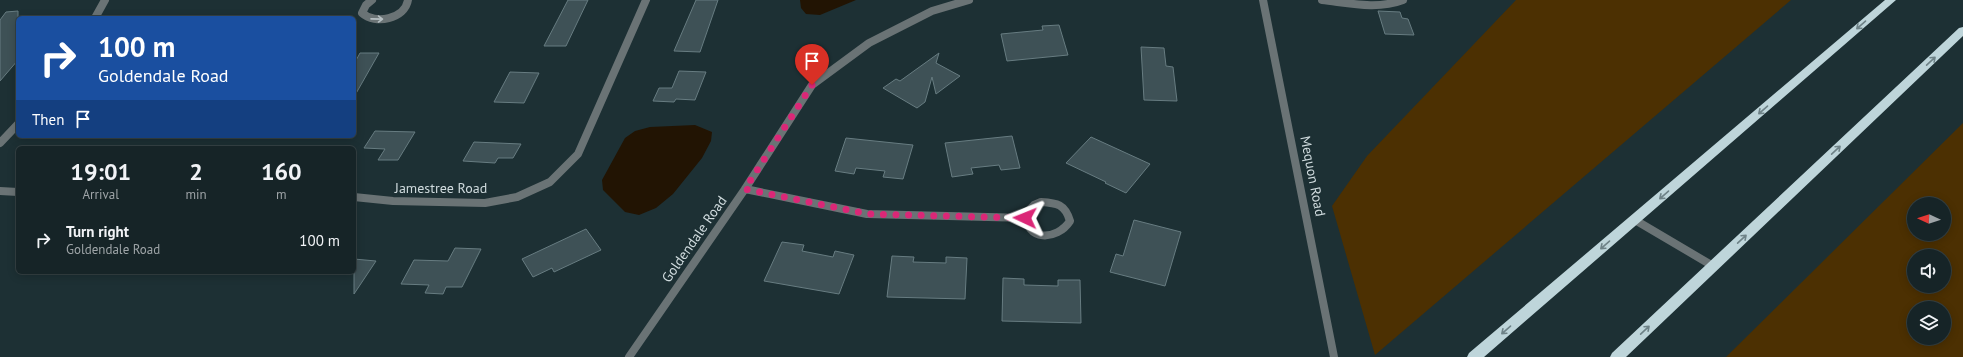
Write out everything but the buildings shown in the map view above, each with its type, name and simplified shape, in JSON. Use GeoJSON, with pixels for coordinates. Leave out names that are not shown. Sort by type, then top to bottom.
{"type":"FeatureCollection","features":[{"type":"Feature","properties":{"kind":"highway"},"geometry":{"type":"LineString","coordinates":[[1474,357],[1891,0]]}},
{"type":"Feature","properties":{"kind":"highway"},"geometry":{"type":"LineString","coordinates":[[1617,357],[1963,30]]}},
{"type":"Feature","properties":{"kind":"street"},"geometry":{"type":"LineString","coordinates":[[97,16],[105,0]]}},
{"type":"Feature","properties":{"kind":"street"},"geometry":{"type":"LineString","coordinates":[[372,0],[366,5],[362,13],[365,16],[376,20],[398,14],[407,7],[408,0]]}},
{"type":"Feature","properties":{"kind":"street","name":"Jamestree Road"},"geometry":{"type":"LineString","coordinates":[[356,197],[393,201],[485,203],[517,197],[550,182],[578,154],[646,0]]}},
{"type":"Feature","properties":{"kind":"street","name":"Goldendale Road"},"geometry":{"type":"LineString","coordinates":[[629,357],[745,189],[812,85],[869,43],[932,12],[969,0]]}},
{"type":"Feature","properties":{"kind":"street"},"geometry":{"type":"LineString","coordinates":[[1253,0],[1263,0]]}},
{"type":"Feature","properties":{"kind":"street","name":"Mequon Road"},"geometry":{"type":"LineString","coordinates":[[1263,0],[1334,357]]}},
{"type":"Feature","properties":{"kind":"street"},"geometry":{"type":"LineString","coordinates":[[1322,0],[1394,5],[1403,0]]}},
{"type":"Feature","properties":{"kind":"street"},"geometry":{"type":"LineString","coordinates":[[0,143],[16,126]]}},
{"type":"Feature","properties":{"kind":"street"},"geometry":{"type":"LineString","coordinates":[[745,189],[868,214],[1025,218]]}},
{"type":"Feature","properties":{"kind":"street"},"geometry":{"type":"LineString","coordinates":[[0,192],[16,192]]}},
{"type":"Feature","properties":{"kind":"street"},"geometry":{"type":"LineString","coordinates":[[1048,202],[1062,206],[1070,216],[1070,221],[1064,231],[1057,234],[1042,235],[1029,229],[1025,218],[1026,213],[1034,204],[1048,202]]}},
{"type":"Feature","properties":{"kind":"street"},"geometry":{"type":"LineString","coordinates":[[1634,220],[1713,266]]}},
{"type":"Feature","properties":{"kind":"shaded area"},"geometry":{"type":"Polygon","coordinates":[[[800,0],[856,0],[820,15],[806,14],[801,8],[800,0]]]}},
{"type":"Feature","properties":{"kind":"shaded area"},"geometry":{"type":"Polygon","coordinates":[[[1516,0],[1791,0],[1375,355],[1332,206],[1367,156],[1516,0]]]}},
{"type":"Feature","properties":{"kind":"shaded area"},"geometry":{"type":"Polygon","coordinates":[[[1963,123],[1963,357],[1726,357],[1963,123]]]}},
{"type":"Feature","properties":{"kind":"shaded area"},"geometry":{"type":"Polygon","coordinates":[[[695,125],[712,132],[711,141],[702,158],[673,194],[656,208],[639,215],[625,212],[603,190],[602,180],[625,138],[635,131],[650,127],[695,125]]]}},
{"type":"Feature","properties":{"kind":"route"},"geometry":{"type":"LineString","coordinates":[[812,85],[745,189],[868,214],[1025,218]]}}]}
